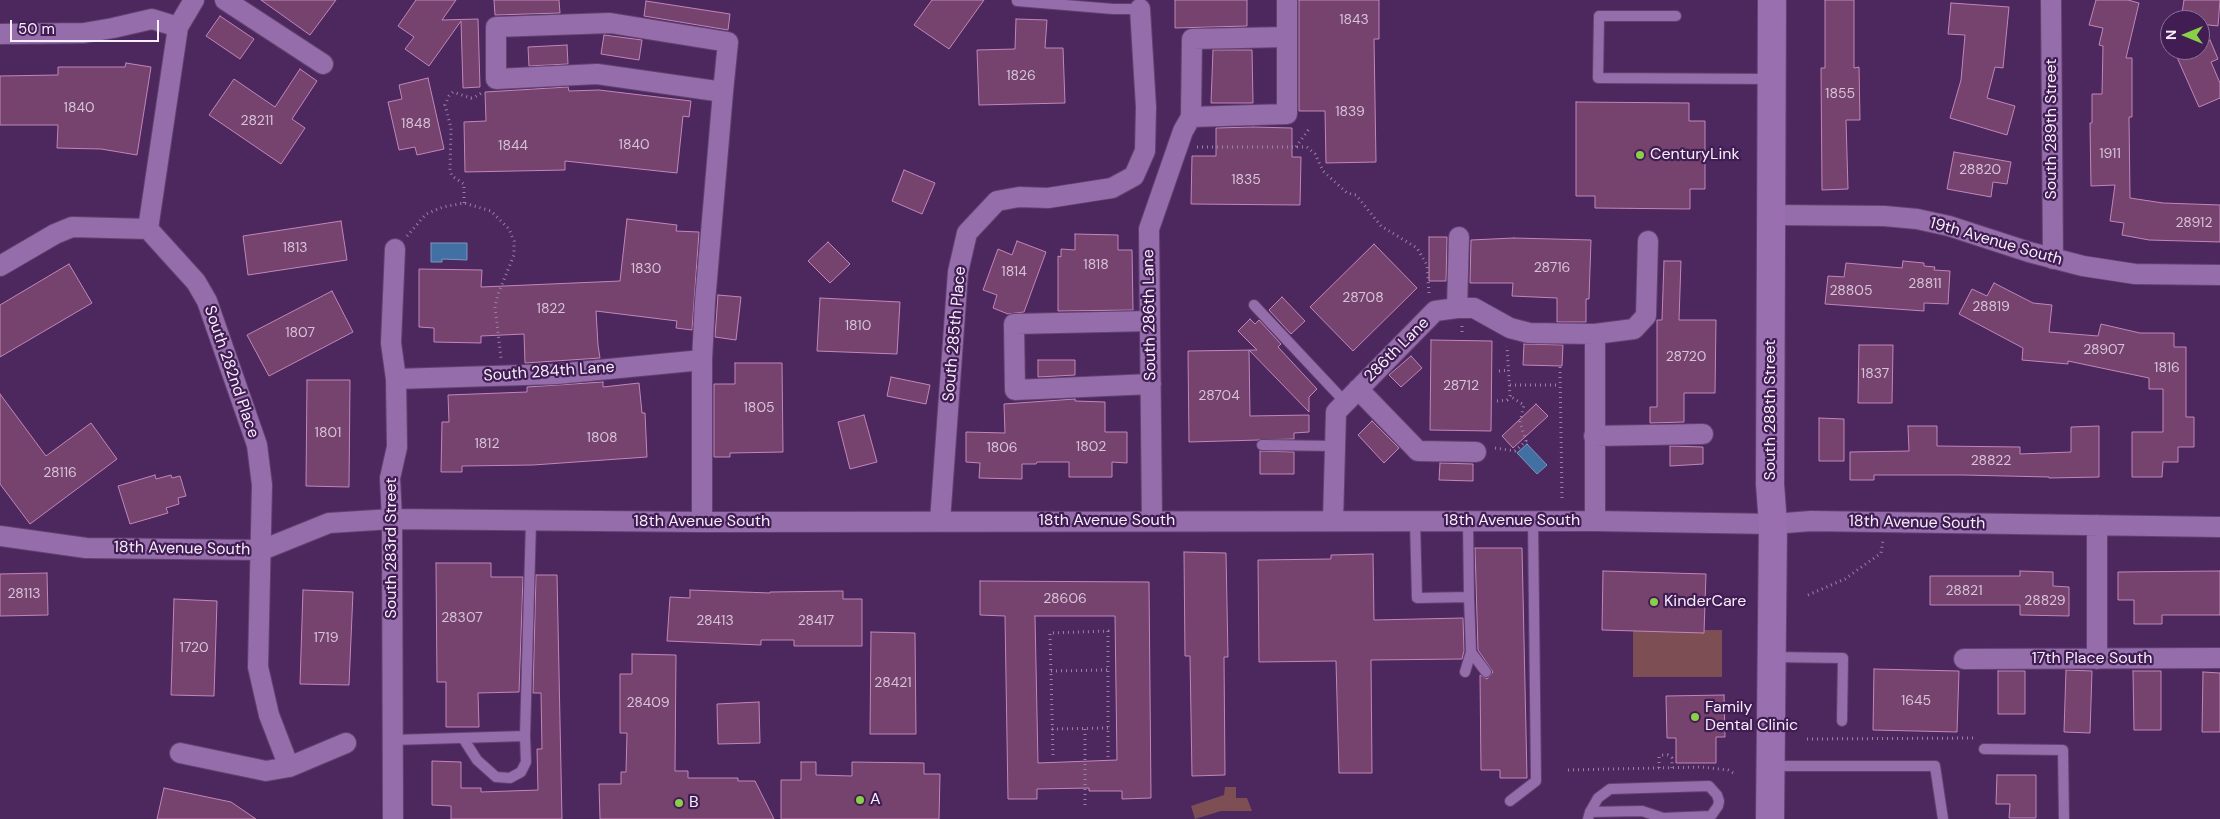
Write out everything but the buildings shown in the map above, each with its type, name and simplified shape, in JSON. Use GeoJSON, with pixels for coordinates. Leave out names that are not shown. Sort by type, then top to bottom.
{"type":"FeatureCollection","features":[{"type":"Feature","properties":{"kind":"main road","name":"South 288th Street"},"geometry":{"type":"LineString","coordinates":[[1770,819],[1773,524],[1770,484],[1772,0]]}},
{"type":"Feature","properties":{"kind":"street"},"geometry":{"type":"LineString","coordinates":[[0,266],[55,234],[72,227],[148,229],[178,27],[194,0]]}},
{"type":"Feature","properties":{"kind":"street"},"geometry":{"type":"LineString","coordinates":[[225,0],[323,64]]}},
{"type":"Feature","properties":{"kind":"street"},"geometry":{"type":"LineString","coordinates":[[1191,118],[1287,114],[1287,0]]}},
{"type":"Feature","properties":{"kind":"street","name":"South 289th Street"},"geometry":{"type":"LineString","coordinates":[[2052,0],[2053,259]]}},
{"type":"Feature","properties":{"kind":"street"},"geometry":{"type":"LineString","coordinates":[[0,34],[84,33],[113,28],[151,9],[178,27]]}},
{"type":"Feature","properties":{"kind":"street","name":"South 285th Place"},"geometry":{"type":"LineString","coordinates":[[940,521],[958,272],[967,233],[997,201],[1018,197],[1048,198],[1112,188],[1134,176],[1145,151],[1146,107],[1140,9]]}},
{"type":"Feature","properties":{"kind":"street"},"geometry":{"type":"LineString","coordinates":[[702,522],[702,360],[705,302],[728,42],[610,23],[496,27],[496,79],[597,74],[723,92]]}},
{"type":"Feature","properties":{"kind":"street","name":"South 286th Lane"},"geometry":{"type":"LineString","coordinates":[[1152,521],[1149,229],[1183,131],[1191,118],[1192,39],[1287,37]]}},
{"type":"Feature","properties":{"kind":"street","name":"19th Avenue South"},"geometry":{"type":"LineString","coordinates":[[1772,215],[1884,216],[1917,219],[1948,226],[2053,259],[2082,266],[2135,274],[2220,275]]}},
{"type":"Feature","properties":{"kind":"street","name":"South 282nd Place"},"geometry":{"type":"LineString","coordinates":[[148,229],[196,282],[212,313],[257,445],[262,485],[258,667],[269,715],[289,767]]}},
{"type":"Feature","properties":{"kind":"street"},"geometry":{"type":"LineString","coordinates":[[1457,308],[1459,237]]}},
{"type":"Feature","properties":{"kind":"street","name":"286th Lane"},"geometry":{"type":"LineString","coordinates":[[1333,521],[1336,412],[1436,311],[1474,308],[1510,328],[1529,334],[1595,334],[1634,329],[1646,316],[1648,241]]}},
{"type":"Feature","properties":{"kind":"street","name":"South 283rd Street"},"geometry":{"type":"LineString","coordinates":[[393,819],[392,519],[390,478],[397,447],[396,379],[391,343],[395,249]]}},
{"type":"Feature","properties":{"kind":"street"},"geometry":{"type":"LineString","coordinates":[[1150,321],[1014,324],[1015,390],[1151,384]]}},
{"type":"Feature","properties":{"kind":"street"},"geometry":{"type":"LineString","coordinates":[[1595,334],[1595,521]]}},
{"type":"Feature","properties":{"kind":"street","name":"South 284th Lane"},"geometry":{"type":"LineString","coordinates":[[396,379],[556,374],[702,360]]}},
{"type":"Feature","properties":{"kind":"street"},"geometry":{"type":"LineString","coordinates":[[1352,396],[1418,451],[1476,452]]}},
{"type":"Feature","properties":{"kind":"street"},"geometry":{"type":"LineString","coordinates":[[1594,436],[1703,434]]}},
{"type":"Feature","properties":{"kind":"street","name":"18th Avenue South"},"geometry":{"type":"LineString","coordinates":[[0,536],[86,548],[262,550],[329,523],[392,519],[702,522],[1595,521],[2220,527]]}},
{"type":"Feature","properties":{"kind":"street"},"geometry":{"type":"LineString","coordinates":[[2097,525],[2097,659]]}},
{"type":"Feature","properties":{"kind":"street","name":"17th Place South"},"geometry":{"type":"LineString","coordinates":[[1964,659],[2220,658]]}},
{"type":"Feature","properties":{"kind":"street"},"geometry":{"type":"LineString","coordinates":[[180,753],[266,771],[289,767],[346,743]]}},
{"type":"Feature","properties":{"kind":"lane"},"geometry":{"type":"LineString","coordinates":[[1017,1],[1113,9],[1140,9]]}},
{"type":"Feature","properties":{"kind":"lane"},"geometry":{"type":"LineString","coordinates":[[1676,16],[1599,16],[1598,78],[1772,79]]}},
{"type":"Feature","properties":{"kind":"lane"},"geometry":{"type":"LineString","coordinates":[[1254,305],[1352,396]]}},
{"type":"Feature","properties":{"kind":"lane"},"geometry":{"type":"LineString","coordinates":[[1262,446],[1335,446]]}},
{"type":"Feature","properties":{"kind":"lane"},"geometry":{"type":"LineString","coordinates":[[463,738],[477,760],[496,777],[510,778],[521,772],[526,762],[525,736],[531,520]]}},
{"type":"Feature","properties":{"kind":"lane"},"geometry":{"type":"LineString","coordinates":[[1415,521],[1417,598],[1469,597]]}},
{"type":"Feature","properties":{"kind":"lane"},"geometry":{"type":"LineString","coordinates":[[1465,672],[1471,652],[1468,521]]}},
{"type":"Feature","properties":{"kind":"lane"},"geometry":{"type":"LineString","coordinates":[[1510,800],[1536,781],[1533,521]]}},
{"type":"Feature","properties":{"kind":"lane"},"geometry":{"type":"LineString","coordinates":[[1471,652],[1486,672]]}},
{"type":"Feature","properties":{"kind":"lane"},"geometry":{"type":"LineString","coordinates":[[1771,657],[1843,658],[1842,721]]}},
{"type":"Feature","properties":{"kind":"lane"},"geometry":{"type":"LineString","coordinates":[[393,740],[525,736]]}},
{"type":"Feature","properties":{"kind":"lane"},"geometry":{"type":"LineString","coordinates":[[1984,749],[2063,750],[2064,819]]}},
{"type":"Feature","properties":{"kind":"lane"},"geometry":{"type":"LineString","coordinates":[[1770,766],[1935,766],[1943,819]]}},
{"type":"Feature","properties":{"kind":"lane"},"geometry":{"type":"LineString","coordinates":[[1709,786],[1719,800],[1715,812],[1711,816],[1663,818],[1642,811],[1589,816],[1598,798],[1610,788],[1709,786]]}},
{"type":"Feature","properties":{"kind":"path"},"geometry":{"type":"LineString","coordinates":[[464,203],[464,184],[452,176],[450,171],[451,128],[446,110],[446,101],[453,92],[475,97],[496,79]]}},
{"type":"Feature","properties":{"kind":"path"},"geometry":{"type":"LineString","coordinates":[[1296,147],[1309,128]]}},
{"type":"Feature","properties":{"kind":"path"},"geometry":{"type":"LineString","coordinates":[[1194,147],[1307,148],[1315,154],[1323,171],[1347,193],[1356,195],[1381,226],[1416,248],[1427,265],[1428,299]]}},
{"type":"Feature","properties":{"kind":"path"},"geometry":{"type":"LineString","coordinates":[[395,249],[426,214],[444,207],[464,203],[483,208],[498,216],[509,229],[514,242],[512,263],[498,294],[495,307],[500,340],[501,376]]}},
{"type":"Feature","properties":{"kind":"path"},"geometry":{"type":"LineString","coordinates":[[1497,401],[1507,400],[1510,396],[1506,341]]}},
{"type":"Feature","properties":{"kind":"path"},"geometry":{"type":"LineString","coordinates":[[1560,367],[1562,504]]}},
{"type":"Feature","properties":{"kind":"path"},"geometry":{"type":"LineString","coordinates":[[1499,371],[1509,370]]}},
{"type":"Feature","properties":{"kind":"path"},"geometry":{"type":"LineString","coordinates":[[1510,385],[1560,385]]}},
{"type":"Feature","properties":{"kind":"path"},"geometry":{"type":"LineString","coordinates":[[1476,452],[1479,449],[1500,448],[1515,451],[1526,440],[1520,422],[1524,405],[1510,396]]}},
{"type":"Feature","properties":{"kind":"path"},"geometry":{"type":"LineString","coordinates":[[1808,595],[1845,579],[1880,553],[1886,523]]}},
{"type":"Feature","properties":{"kind":"path"},"geometry":{"type":"LineString","coordinates":[[1053,755],[1050,633],[1108,631],[1108,758]]}},
{"type":"Feature","properties":{"kind":"path"},"geometry":{"type":"LineString","coordinates":[[1051,671],[1108,670]]}},
{"type":"Feature","properties":{"kind":"path"},"geometry":{"type":"LineString","coordinates":[[1052,730],[1108,728]]}},
{"type":"Feature","properties":{"kind":"path"},"geometry":{"type":"LineString","coordinates":[[1084,729],[1085,805]]}},
{"type":"Feature","properties":{"kind":"path"},"geometry":{"type":"LineString","coordinates":[[1807,739],[1976,738],[1984,749]]}},
{"type":"Feature","properties":{"kind":"path"},"geometry":{"type":"LineString","coordinates":[[1659,768],[1659,757],[1668,754],[1672,758],[1672,768]]}},
{"type":"Feature","properties":{"kind":"path"},"geometry":{"type":"LineString","coordinates":[[1568,770],[1672,768],[1696,765],[1720,768],[1735,774]]}},
{"type":"Feature","properties":{"kind":"shaded area"},"geometry":{"type":"Polygon","coordinates":[[[1633,630],[1722,630],[1722,677],[1633,677],[1633,630]]]}},
{"type":"Feature","properties":{"kind":"shaded area"},"geometry":{"type":"Polygon","coordinates":[[[1225,787],[1236,787],[1236,798],[1247,798],[1252,811],[1221,811],[1195,819],[1191,806],[1224,795],[1225,787]]]}},
{"type":"Feature","properties":{"kind":"water"},"geometry":{"type":"Polygon","coordinates":[[[431,243],[467,243],[467,260],[442,259],[442,262],[431,262],[431,243]]]}},
{"type":"Feature","properties":{"kind":"water"},"geometry":{"type":"Polygon","coordinates":[[[1527,444],[1547,465],[1537,474],[1517,453],[1527,444]]]}},
{"type":"Feature","properties":{"kind":"place","name":"CenturyLink"},"geometry":{"type":"Point","coordinates":[1640,155]}},
{"type":"Feature","properties":{"kind":"place","name":"KinderCare"},"geometry":{"type":"Point","coordinates":[1654,602]}},
{"type":"Feature","properties":{"kind":"place","name":"Family Dental Clinic"},"geometry":{"type":"Point","coordinates":[1695,717]}},
{"type":"Feature","properties":{"kind":"place","name":"A"},"geometry":{"type":"Point","coordinates":[860,800]}},
{"type":"Feature","properties":{"kind":"place","name":"B"},"geometry":{"type":"Point","coordinates":[679,803]}}]}
